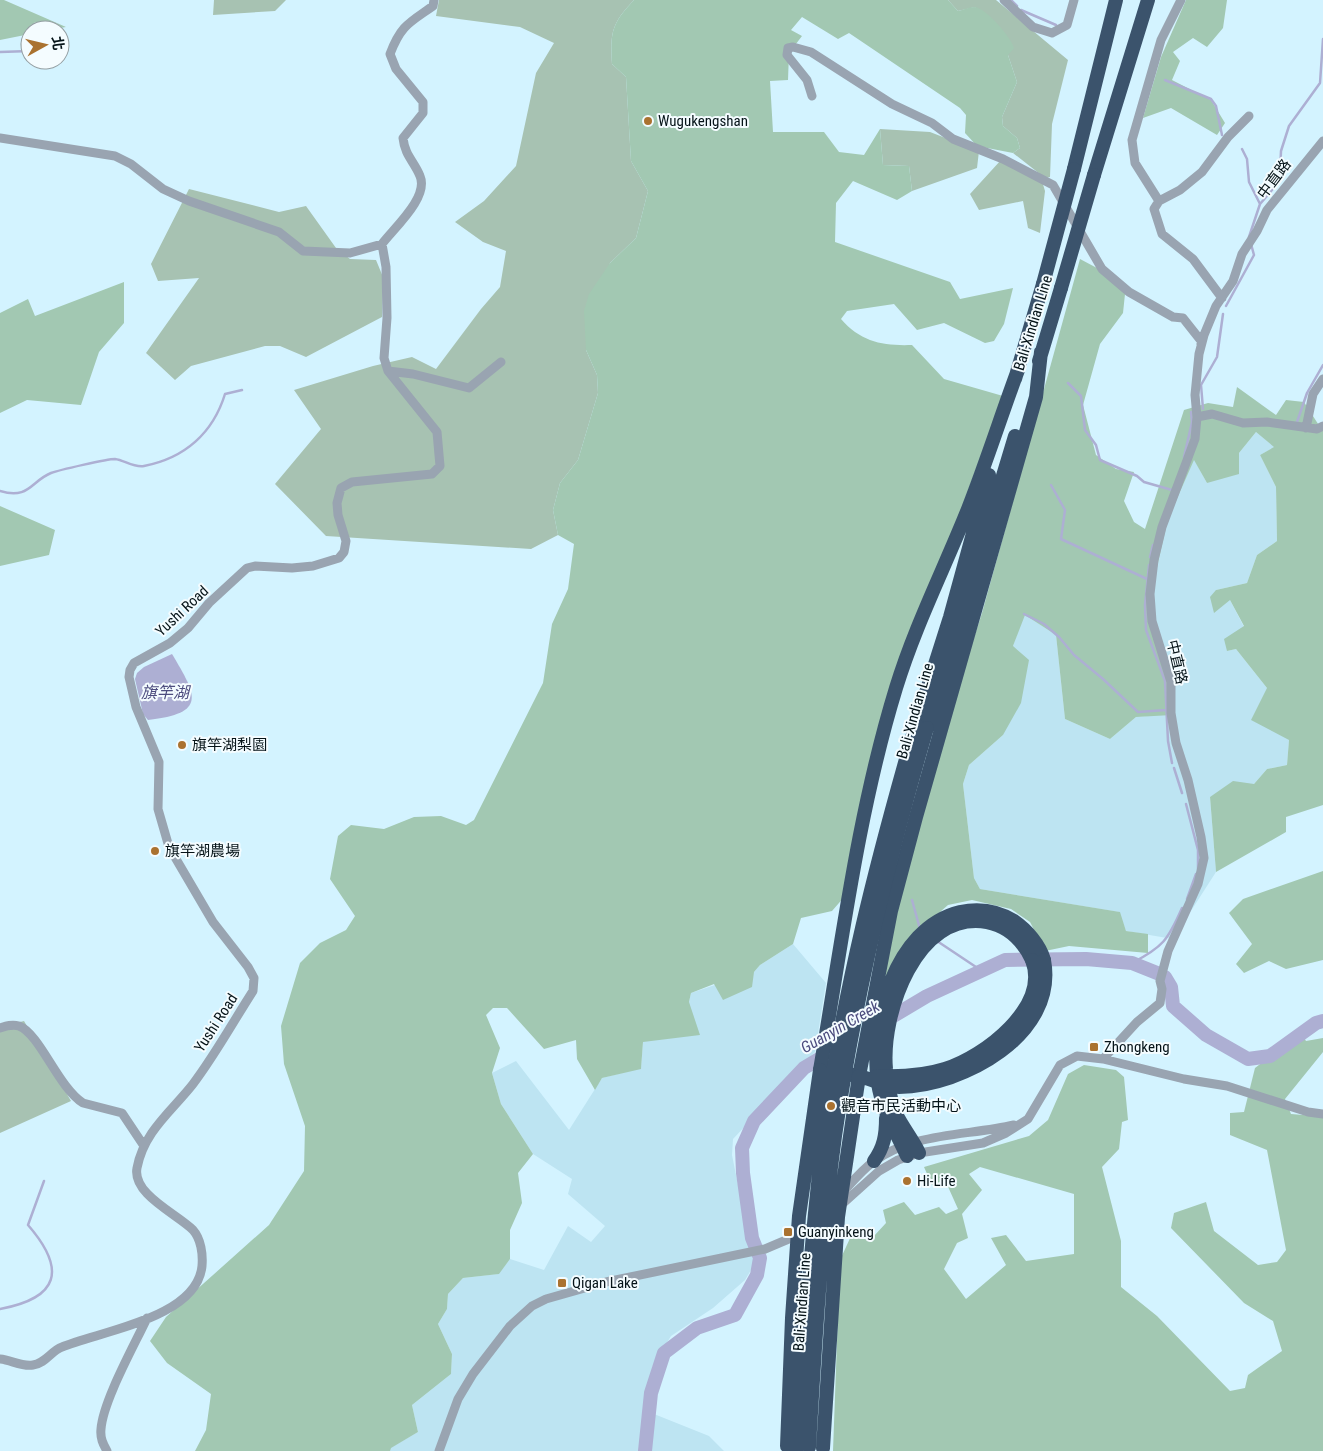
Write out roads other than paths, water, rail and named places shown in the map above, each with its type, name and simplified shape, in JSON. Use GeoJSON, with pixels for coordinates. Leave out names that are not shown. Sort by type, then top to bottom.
{"type":"FeatureCollection","features":[{"type":"Feature","properties":{"kind":"highway","name":"Bali-Xindian Line"},"geometry":{"type":"LineString","coordinates":[[922,726],[950,617],[1074,169],[1116,0]]}},
{"type":"Feature","properties":{"kind":"highway","name":"Bali-Xindian Line"},"geometry":{"type":"LineString","coordinates":[[812,1450],[807,1299],[824,1132],[867,907],[922,726],[1061,288],[1148,0]]}},
{"type":"Feature","properties":{"kind":"highway"},"geometry":{"type":"LineString","coordinates":[[812,1450],[838,1217],[858,1076],[891,911],[1036,397],[1041,352]]}},
{"type":"Feature","properties":{"kind":"highway"},"geometry":{"type":"LineString","coordinates":[[787,1451],[792,1318],[799,1216],[820,1070],[861,830],[876,757],[896,687],[921,616],[968,508],[1018,370]]}},
{"type":"Feature","properties":{"kind":"highway"},"geometry":{"type":"LineString","coordinates":[[820,1070],[858,1076],[897,1087],[934,1083],[969,1072],[1000,1052],[1028,1023],[1043,994],[1045,968],[1042,954],[1037,944],[1018,923],[994,912],[965,911],[952,914],[932,924],[910,947],[891,981],[880,1020],[881,1048],[878,1082],[886,1117],[886,1137],[881,1152],[874,1161]]}},
{"type":"Feature","properties":{"kind":"highway"},"geometry":{"type":"LineString","coordinates":[[881,1048],[892,1100],[911,1150]]}},
{"type":"Feature","properties":{"kind":"highway"},"geometry":{"type":"LineString","coordinates":[[886,1117],[911,1150]]}},
{"type":"Feature","properties":{"kind":"street"},"geometry":{"type":"LineString","coordinates":[[0,138],[115,156],[131,164],[163,189],[189,201],[279,232],[303,251],[350,253],[382,244],[418,199],[423,186],[420,174],[408,159],[403,138],[423,113],[423,102],[396,69],[390,54],[397,34],[408,23],[433,6],[434,0]]}},
{"type":"Feature","properties":{"kind":"street"},"geometry":{"type":"LineString","coordinates":[[1004,0],[1033,27],[1052,33],[1067,25],[1074,0]]}},
{"type":"Feature","properties":{"kind":"street"},"geometry":{"type":"LineString","coordinates":[[1160,201],[1135,163],[1132,140],[1162,40],[1181,0]]}},
{"type":"Feature","properties":{"kind":"street"},"geometry":{"type":"LineString","coordinates":[[812,96],[807,80],[787,55],[788,48],[793,47],[811,52],[892,104],[932,123],[953,139],[1003,159],[1053,185],[1102,269],[1129,292],[1173,317],[1183,318],[1202,342],[1199,354]]}},
{"type":"Feature","properties":{"kind":"street"},"geometry":{"type":"LineString","coordinates":[[1222,298],[1193,259],[1162,234],[1154,209],[1160,201],[1180,190],[1202,172],[1228,137],[1249,116]]}},
{"type":"Feature","properties":{"kind":"street","name":"中直路"},"geometry":{"type":"LineString","coordinates":[[1103,1059],[1137,1022],[1160,1002],[1162,989],[1160,982],[1168,951],[1198,884],[1204,858],[1188,780],[1176,743],[1171,713],[1171,682],[1152,621],[1150,594],[1154,560],[1162,527],[1195,439],[1197,417],[1195,395],[1199,354],[1204,335],[1233,280],[1242,254],[1278,194],[1323,141]]}},
{"type":"Feature","properties":{"kind":"street"},"geometry":{"type":"LineString","coordinates":[[382,244],[386,267],[387,318],[384,358],[388,371],[413,374],[469,388],[501,362]]}},
{"type":"Feature","properties":{"kind":"street","name":"Yushi Road"},"geometry":{"type":"LineString","coordinates":[[0,1359],[34,1365],[42,1362],[58,1348],[147,1318],[175,1305],[197,1285],[202,1260],[198,1238],[193,1230],[160,1205],[139,1182],[137,1170],[144,1146],[155,1127],[193,1083],[252,991],[254,984],[248,967],[213,922],[169,846],[158,809],[158,762],[136,707],[129,677],[130,670],[134,663],[170,643],[182,633],[209,603],[247,568],[255,566],[292,568],[313,566],[339,558],[344,552],[346,541],[338,515],[341,488],[352,482],[423,476],[437,471],[440,459],[437,432],[388,371]]}},
{"type":"Feature","properties":{"kind":"street"},"geometry":{"type":"LineString","coordinates":[[1306,428],[1313,394],[1323,379]]}},
{"type":"Feature","properties":{"kind":"street"},"geometry":{"type":"LineString","coordinates":[[1197,417],[1212,414],[1243,423],[1268,422],[1317,429],[1323,426]]}},
{"type":"Feature","properties":{"kind":"street"},"geometry":{"type":"LineString","coordinates":[[0,1028],[13,1025],[21,1027],[31,1034],[52,1069],[77,1100],[122,1113],[144,1146]]}},
{"type":"Feature","properties":{"kind":"street"},"geometry":{"type":"LineString","coordinates":[[810,1226],[874,1161],[911,1150],[983,1143],[1006,1133],[1028,1119],[1060,1066],[1066,1060],[1077,1056],[1103,1059],[1184,1079],[1206,1081],[1235,1088],[1308,1112],[1323,1114]]}},
{"type":"Feature","properties":{"kind":"street"},"geometry":{"type":"LineString","coordinates":[[439,1451],[458,1399],[473,1374],[510,1326],[532,1306],[546,1299],[606,1282],[765,1249],[798,1235],[844,1204],[879,1171],[911,1150]]}},
{"type":"Feature","properties":{"kind":"street"},"geometry":{"type":"LineString","coordinates":[[107,1451],[102,1442],[101,1429],[106,1407],[147,1318]]}},
{"type":"Feature","properties":{"kind":"water","name":"旗竿湖"},"geometry":{"type":"Polygon","coordinates":[[[172,654],[187,681],[192,700],[188,707],[180,713],[148,720],[143,714],[135,679],[137,673],[144,667],[172,654]]]}},
{"type":"Feature","properties":{"kind":"waterway"},"geometry":{"type":"LineString","coordinates":[[1011,0],[1017,6]]}},
{"type":"Feature","properties":{"kind":"waterway"},"geometry":{"type":"LineString","coordinates":[[1021,10],[1056,25]]}},
{"type":"Feature","properties":{"kind":"waterway"},"geometry":{"type":"LineString","coordinates":[[1249,237],[1260,204],[1272,190],[1280,174],[1281,151],[1289,126],[1320,83],[1323,39]]}},
{"type":"Feature","properties":{"kind":"waterway"},"geometry":{"type":"LineString","coordinates":[[0,52],[20,51]]}},
{"type":"Feature","properties":{"kind":"waterway"},"geometry":{"type":"LineString","coordinates":[[1165,80],[1211,99],[1216,106],[1222,135]]}},
{"type":"Feature","properties":{"kind":"waterway"},"geometry":{"type":"LineString","coordinates":[[1242,149],[1247,159],[1249,182],[1260,204]]}},
{"type":"Feature","properties":{"kind":"waterway"},"geometry":{"type":"LineString","coordinates":[[1226,306],[1254,255],[1251,244]]}},
{"type":"Feature","properties":{"kind":"waterway"},"geometry":{"type":"LineString","coordinates":[[1203,409],[1201,385],[1217,357],[1223,314]]}},
{"type":"Feature","properties":{"kind":"waterway"},"geometry":{"type":"LineString","coordinates":[[1297,422],[1307,393],[1323,365]]}},
{"type":"Feature","properties":{"kind":"waterway"},"geometry":{"type":"LineString","coordinates":[[1068,383],[1081,396],[1085,430],[1096,445],[1100,460],[1137,476],[1144,482],[1172,490]]}},
{"type":"Feature","properties":{"kind":"waterway"},"geometry":{"type":"LineString","coordinates":[[0,491],[10,493],[24,491],[51,473],[103,461],[115,459],[133,465],[144,466],[172,457],[195,442],[205,432],[220,408],[225,394],[242,390]]}},
{"type":"Feature","properties":{"kind":"waterway"},"geometry":{"type":"LineString","coordinates":[[1184,457],[1192,422],[1191,412]]}},
{"type":"Feature","properties":{"kind":"waterway"},"geometry":{"type":"LineString","coordinates":[[1051,485],[1065,510],[1061,539],[1147,579]]}},
{"type":"Feature","properties":{"kind":"waterway"},"geometry":{"type":"LineString","coordinates":[[1150,557],[1153,545]]}},
{"type":"Feature","properties":{"kind":"waterway"},"geometry":{"type":"LineString","coordinates":[[1149,565],[1145,605],[1146,630],[1165,681],[1168,741],[1172,763]]}},
{"type":"Feature","properties":{"kind":"waterway"},"geometry":{"type":"LineString","coordinates":[[1024,614],[1044,624],[1059,637],[1074,655],[1138,712],[1166,710]]}},
{"type":"Feature","properties":{"kind":"waterway"},"geometry":{"type":"LineString","coordinates":[[1174,768],[1182,793]]}},
{"type":"Feature","properties":{"kind":"waterway"},"geometry":{"type":"LineString","coordinates":[[1186,804],[1198,850],[1198,869]]}},
{"type":"Feature","properties":{"kind":"waterway"},"geometry":{"type":"LineString","coordinates":[[1187,899],[1196,874]]}},
{"type":"Feature","properties":{"kind":"waterway"},"geometry":{"type":"LineString","coordinates":[[912,900],[920,929]]}},
{"type":"Feature","properties":{"kind":"waterway"},"geometry":{"type":"LineString","coordinates":[[1132,963],[1151,952],[1163,942],[1173,928],[1182,908]]}},
{"type":"Feature","properties":{"kind":"waterway"},"geometry":{"type":"LineString","coordinates":[[937,941],[982,971]]}},
{"type":"Feature","properties":{"kind":"waterway","name":"Guanyin Creek"},"geometry":{"type":"LineString","coordinates":[[885,1021],[927,996],[1005,960],[1086,959],[1132,963],[1157,973]]}},
{"type":"Feature","properties":{"kind":"waterway","name":"Guanyin Creek"},"geometry":{"type":"LineString","coordinates":[[1165,977],[1171,987],[1173,1006],[1206,1035],[1248,1059],[1270,1056],[1316,1023],[1323,1021]]}},
{"type":"Feature","properties":{"kind":"waterway","name":"Guanyin Creek"},"geometry":{"type":"LineString","coordinates":[[645,1451],[651,1393],[664,1353],[697,1328],[735,1315],[757,1275],[760,1258],[752,1238],[743,1173],[742,1148],[754,1121],[804,1068],[829,1053]]}},
{"type":"Feature","properties":{"kind":"waterway"},"geometry":{"type":"LineString","coordinates":[[0,1309],[35,1298],[51,1280],[52,1268],[48,1256],[28,1225],[44,1181]]}},
{"type":"Feature","properties":{"kind":"place","name":"Wugukengshan"},"geometry":{"type":"Point","coordinates":[648,121]}},
{"type":"Feature","properties":{"kind":"place","name":"旗竿湖梨園"},"geometry":{"type":"Point","coordinates":[182,745]}},
{"type":"Feature","properties":{"kind":"place","name":"旗竿湖農場"},"geometry":{"type":"Point","coordinates":[155,851]}},
{"type":"Feature","properties":{"kind":"place","name":"Zhongkeng"},"geometry":{"type":"Point","coordinates":[1094,1047]}},
{"type":"Feature","properties":{"kind":"place","name":"觀音市民活動中心"},"geometry":{"type":"Point","coordinates":[831,1106]}},
{"type":"Feature","properties":{"kind":"place","name":"Hi-Life"},"geometry":{"type":"Point","coordinates":[907,1181]}},
{"type":"Feature","properties":{"kind":"place","name":"Guanyinkeng"},"geometry":{"type":"Point","coordinates":[788,1232]}},
{"type":"Feature","properties":{"kind":"place","name":"Qigan Lake"},"geometry":{"type":"Point","coordinates":[562,1283]}}]}
